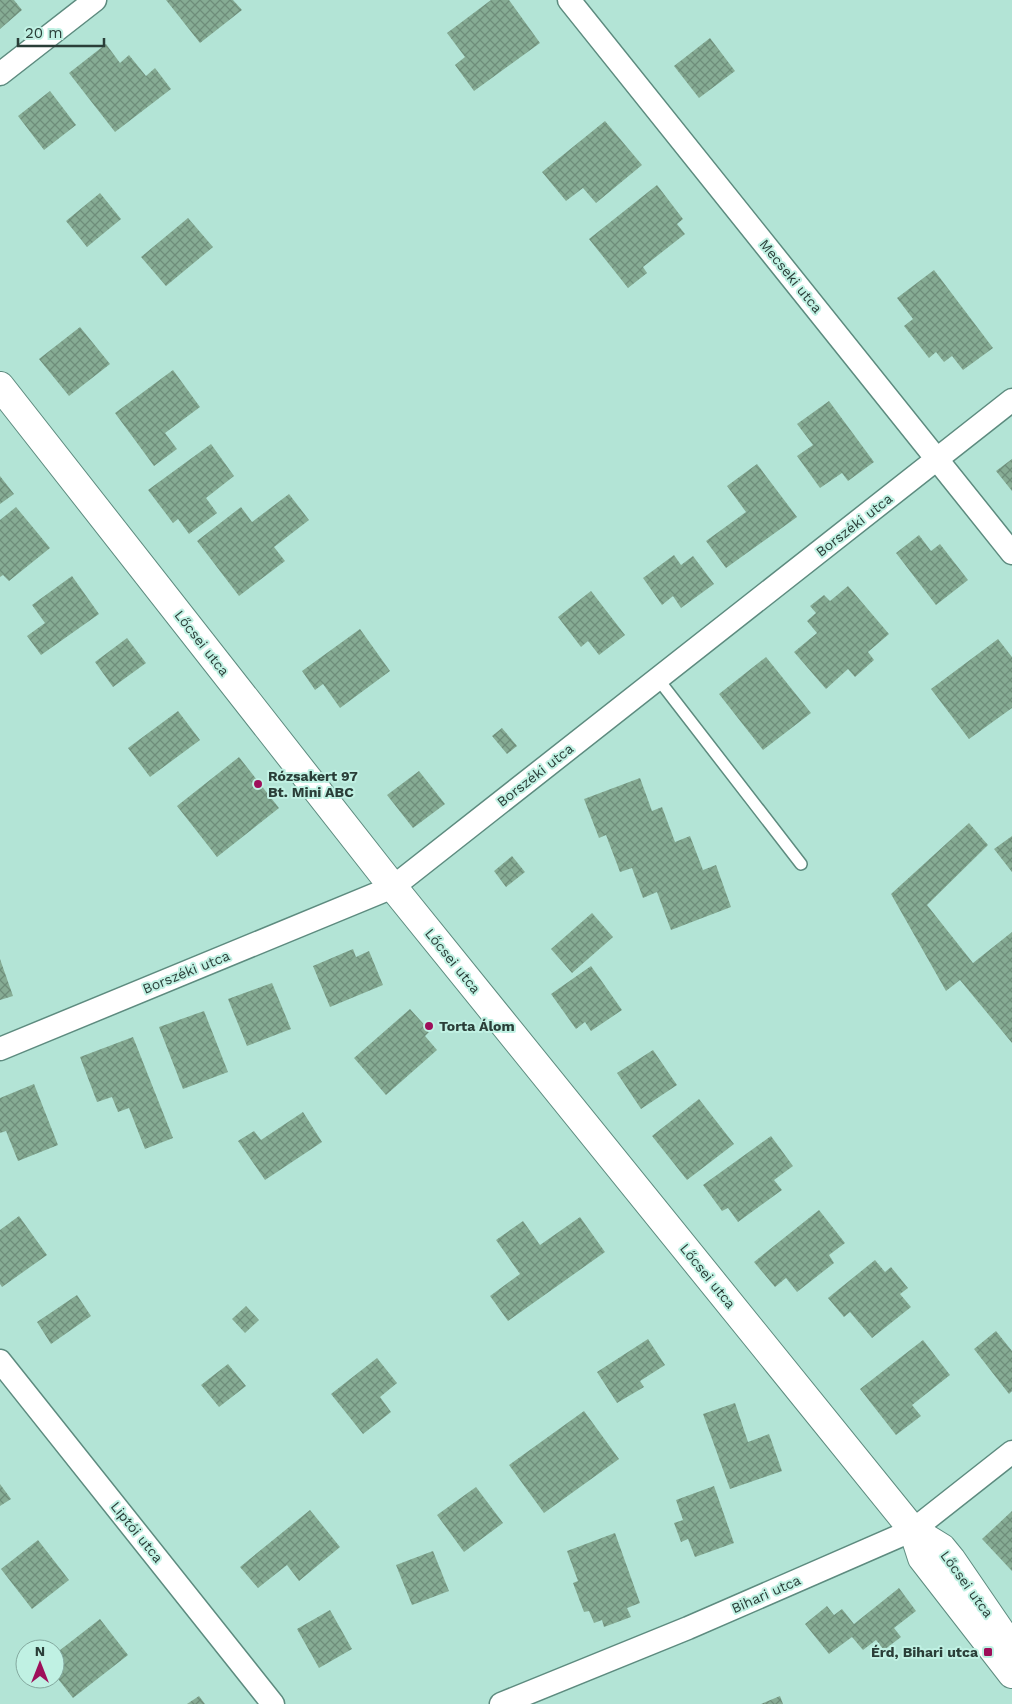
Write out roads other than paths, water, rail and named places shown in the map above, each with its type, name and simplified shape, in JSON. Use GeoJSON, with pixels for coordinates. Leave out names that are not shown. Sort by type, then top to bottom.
{"type":"FeatureCollection","features":[{"type":"Feature","properties":{"kind":"street"},"geometry":{"type":"LineString","coordinates":[[0,74],[95,0]]}},
{"type":"Feature","properties":{"kind":"street","name":"Mecseki utca"},"geometry":{"type":"LineString","coordinates":[[569,0],[1012,553]]}},
{"type":"Feature","properties":{"kind":"street","name":"Lőcsei utca"},"geometry":{"type":"LineString","coordinates":[[0,386],[393,886],[913,1530],[942,1548],[1012,1648]]}},
{"type":"Feature","properties":{"kind":"street","name":"Borszéki utca"},"geometry":{"type":"LineString","coordinates":[[0,1049],[393,886],[1012,400]]}},
{"type":"Feature","properties":{"kind":"street","name":"Liptói utca"},"geometry":{"type":"LineString","coordinates":[[0,1360],[273,1704]]}},
{"type":"Feature","properties":{"kind":"street","name":"Bihari utca"},"geometry":{"type":"LineString","coordinates":[[501,1704],[688,1628],[913,1530],[1012,1452]]}},
{"type":"Feature","properties":{"kind":"street","name":"Lőcsei utca"},"geometry":{"type":"LineString","coordinates":[[913,1530],[922,1558],[1012,1674]]}},
{"type":"Feature","properties":{"kind":"lane"},"geometry":{"type":"LineString","coordinates":[[658,679],[801,864]]}},
{"type":"Feature","properties":{"kind":"place","name":"Rózsakert 97 Bt. Mini ABC"},"geometry":{"type":"Point","coordinates":[258,784]}},
{"type":"Feature","properties":{"kind":"place","name":"Torta Álom"},"geometry":{"type":"Point","coordinates":[429,1026]}},
{"type":"Feature","properties":{"kind":"place","name":"Érd, Bihari utca"},"geometry":{"type":"Point","coordinates":[988,1652]}}]}
